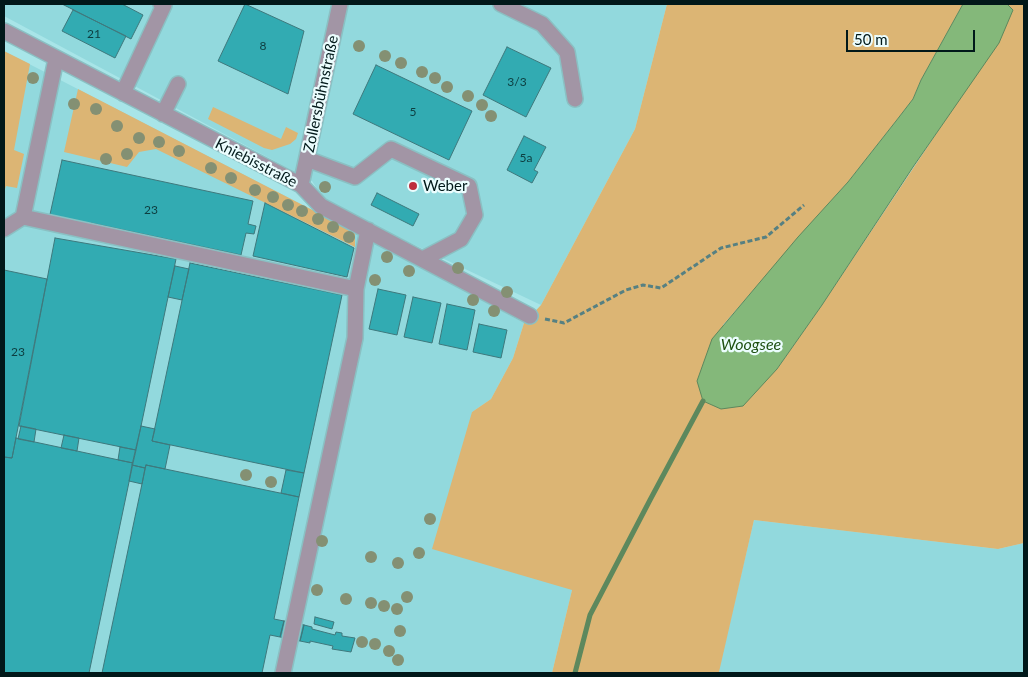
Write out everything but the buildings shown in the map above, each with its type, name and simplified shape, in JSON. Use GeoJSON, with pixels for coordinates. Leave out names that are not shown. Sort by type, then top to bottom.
{"type":"FeatureCollection","features":[{"type":"Feature","properties":{"kind":"street"},"geometry":{"type":"LineString","coordinates":[[123,93],[164,5],[161,4]]}},
{"type":"Feature","properties":{"kind":"street","name":"Zollersbühnstraße"},"geometry":{"type":"LineString","coordinates":[[301,185],[340,4]]}},
{"type":"Feature","properties":{"kind":"street"},"geometry":{"type":"LineString","coordinates":[[501,4],[542,24],[567,52],[575,100]]}},
{"type":"Feature","properties":{"kind":"street","name":"Kniebisstraße"},"geometry":{"type":"LineString","coordinates":[[4,31],[301,185],[321,206],[530,316]]}},
{"type":"Feature","properties":{"kind":"street"},"geometry":{"type":"LineString","coordinates":[[23,217],[56,59]]}},
{"type":"Feature","properties":{"kind":"street"},"geometry":{"type":"LineString","coordinates":[[163,114],[178,84]]}},
{"type":"Feature","properties":{"kind":"street"},"geometry":{"type":"LineString","coordinates":[[307,159],[355,177],[391,149],[470,186],[475,215],[461,239],[423,259]]}},
{"type":"Feature","properties":{"kind":"street"},"geometry":{"type":"LineString","coordinates":[[4,229],[23,217],[356,289]]}},
{"type":"Feature","properties":{"kind":"street"},"geometry":{"type":"LineString","coordinates":[[283,673],[355,338],[356,289],[368,230]]}},
{"type":"Feature","properties":{"kind":"path"},"geometry":{"type":"LineString","coordinates":[[530,316],[564,323],[626,290],[643,285],[661,288],[721,248],[766,237],[804,205]]}},
{"type":"Feature","properties":{"kind":"shaded area"},"geometry":{"type":"Polygon","coordinates":[[[4,4],[667,4],[635,129],[541,305],[326,203],[312,181],[4,16],[4,4]]]}},
{"type":"Feature","properties":{"kind":"shaded area"},"geometry":{"type":"Polygon","coordinates":[[[667,4],[963,4],[921,80],[913,99],[848,182],[723,325],[777,369],[952,110],[1013,10],[1007,4],[1024,4],[1024,543],[998,549],[754,520],[719,672],[722,673],[552,673],[572,590],[432,549],[472,412],[491,399],[513,358],[524,323],[541,305],[635,129],[667,4]]]}},
{"type":"Feature","properties":{"kind":"shaded area"},"geometry":{"type":"Polygon","coordinates":[[[4,51],[355,232],[524,323],[513,358],[491,399],[472,412],[572,590],[552,673],[4,673],[4,51]]]}},
{"type":"Feature","properties":{"kind":"shaded area"},"geometry":{"type":"Polygon","coordinates":[[[4,51],[30,64],[14,150],[24,154],[17,188],[6,186],[4,192],[4,51]]]}},
{"type":"Feature","properties":{"kind":"shaded area"},"geometry":{"type":"Polygon","coordinates":[[[78,89],[355,232],[355,247],[156,149],[139,152],[127,167],[64,152],[78,89]]]}},
{"type":"Feature","properties":{"kind":"shaded area"},"geometry":{"type":"Polygon","coordinates":[[[213,107],[281,139],[286,127],[298,133],[296,139],[290,144],[272,150],[264,148],[208,119],[213,107]]]}},
{"type":"Feature","properties":{"kind":"shaded area"},"geometry":{"type":"Polygon","coordinates":[[[754,520],[998,549],[1024,543],[1024,673],[718,673],[754,520]]]}},
{"type":"Feature","properties":{"kind":"water","name":"Woogsee"},"geometry":{"type":"Polygon","coordinates":[[[963,4],[1007,4],[1013,10],[999,43],[777,369],[743,406],[721,409],[703,401],[697,381],[712,339],[798,237],[848,182],[913,99],[921,80],[963,4]]]}},
{"type":"Feature","properties":{"kind":"waterway"},"geometry":{"type":"LineString","coordinates":[[575,673],[590,615],[703,401]]}},
{"type":"Feature","properties":{"kind":"place","name":"Weber"},"geometry":{"type":"Point","coordinates":[413,186]}}]}
